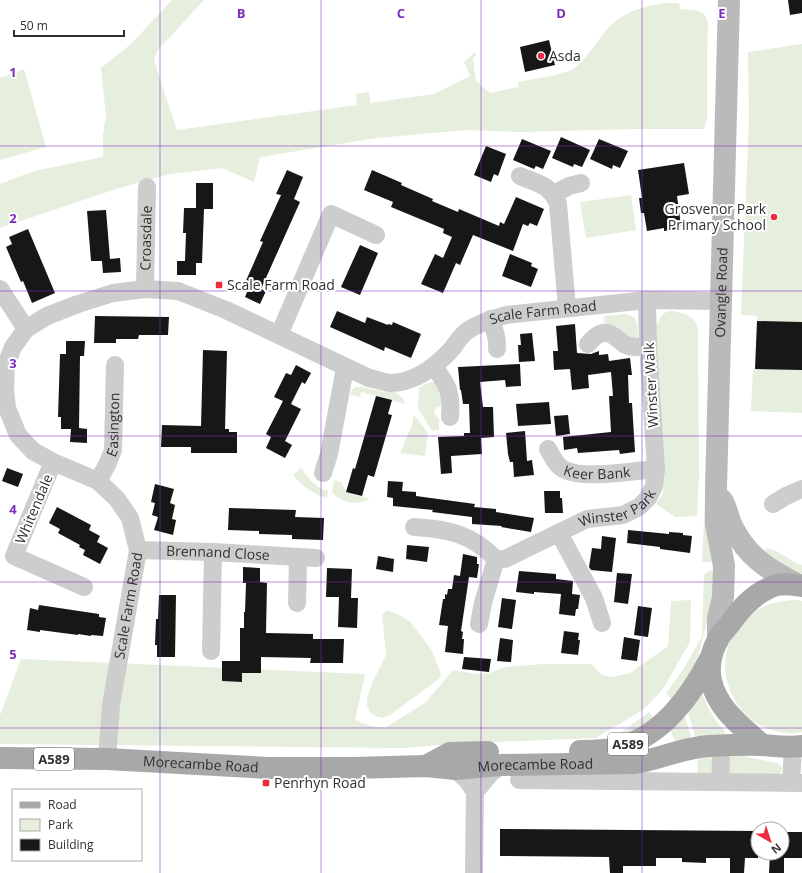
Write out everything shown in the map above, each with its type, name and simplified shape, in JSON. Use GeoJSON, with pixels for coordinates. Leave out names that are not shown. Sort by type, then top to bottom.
{"type":"FeatureCollection","features":[{"type":"Feature","properties":{"kind":"main road","name":"Ovangle Road"},"geometry":{"type":"LineString","coordinates":[[714,648],[722,597],[724,566],[716,524],[716,488],[729,0]]}},
{"type":"Feature","properties":{"kind":"main road","name":"Ovangle Road"},"geometry":{"type":"LineString","coordinates":[[716,488],[732,526],[738,538],[746,548],[762,564],[775,573],[800,586]]}},
{"type":"Feature","properties":{"kind":"main road","name":"Morecambe Road"},"geometry":{"type":"LineString","coordinates":[[426,766],[450,753],[598,751],[617,748],[635,741],[652,732],[679,708],[699,680],[714,648],[741,609],[754,596],[770,587],[784,585],[800,586]]}},
{"type":"Feature","properties":{"kind":"main road"},"geometry":{"type":"LineString","coordinates":[[714,648],[711,680],[720,704],[729,715],[762,745]]}},
{"type":"Feature","properties":{"kind":"main road","name":"Morecambe Road"},"geometry":{"type":"LineString","coordinates":[[0,758],[107,759],[268,768],[426,766],[455,768],[501,765],[635,763],[708,746],[762,745],[798,747]]}},
{"type":"Feature","properties":{"kind":"street"},"geometry":{"type":"LineString","coordinates":[[520,176],[546,187],[554,194],[558,204],[567,308]]}},
{"type":"Feature","properties":{"kind":"street"},"geometry":{"type":"LineString","coordinates":[[554,194],[569,186],[581,183]]}},
{"type":"Feature","properties":{"kind":"street","name":"Croasdale"},"geometry":{"type":"LineString","coordinates":[[145,289],[147,187]]}},
{"type":"Feature","properties":{"kind":"street"},"geometry":{"type":"LineString","coordinates":[[279,335],[331,214],[376,235]]}},
{"type":"Feature","properties":{"kind":"street","name":"Scale Farm Road"},"geometry":{"type":"LineString","coordinates":[[107,759],[111,705],[138,550],[130,518],[117,499],[98,481],[53,462],[33,451],[18,435],[4,408],[6,365],[13,347],[26,328],[47,316],[113,293],[145,289],[178,291],[212,303],[345,368],[369,378],[390,383],[408,380],[421,375],[434,367],[466,332],[506,314],[647,300],[722,301]]}},
{"type":"Feature","properties":{"kind":"street"},"geometry":{"type":"LineString","coordinates":[[0,290],[26,328]]}},
{"type":"Feature","properties":{"kind":"street","name":"Winster Walk"},"geometry":{"type":"LineString","coordinates":[[647,300],[648,346],[656,469]]}},
{"type":"Feature","properties":{"kind":"street"},"geometry":{"type":"LineString","coordinates":[[490,320],[496,334],[496,349]]}},
{"type":"Feature","properties":{"kind":"street"},"geometry":{"type":"LineString","coordinates":[[588,344],[594,337],[603,332],[611,334],[624,344],[632,347],[648,346]]}},
{"type":"Feature","properties":{"kind":"street","name":"Easington"},"geometry":{"type":"LineString","coordinates":[[98,481],[108,465],[113,450],[115,365]]}},
{"type":"Feature","properties":{"kind":"street"},"geometry":{"type":"LineString","coordinates":[[434,367],[447,384],[451,402],[450,417]]}},
{"type":"Feature","properties":{"kind":"street"},"geometry":{"type":"LineString","coordinates":[[323,473],[329,454],[345,368]]}},
{"type":"Feature","properties":{"kind":"street","name":"Keer Bank"},"geometry":{"type":"LineString","coordinates":[[548,449],[554,461],[562,469],[575,473],[590,474],[656,469]]}},
{"type":"Feature","properties":{"kind":"street","name":"Whitendale"},"geometry":{"type":"LineString","coordinates":[[53,462],[7,553],[84,587]]}},
{"type":"Feature","properties":{"kind":"street","name":"Winster Park"},"geometry":{"type":"LineString","coordinates":[[496,559],[505,558],[587,519],[623,515],[639,507],[648,498],[654,486],[656,469]]}},
{"type":"Feature","properties":{"kind":"street"},"geometry":{"type":"LineString","coordinates":[[773,504],[802,489]]}},
{"type":"Feature","properties":{"kind":"street"},"geometry":{"type":"LineString","coordinates":[[414,527],[454,532],[471,539],[488,551],[496,559],[483,603],[479,624]]}},
{"type":"Feature","properties":{"kind":"street","name":"Winster Park"},"geometry":{"type":"LineString","coordinates":[[560,533],[594,598],[602,623]]}},
{"type":"Feature","properties":{"kind":"street","name":"Brennand Close"},"geometry":{"type":"LineString","coordinates":[[138,550],[213,552],[316,558]]}},
{"type":"Feature","properties":{"kind":"street"},"geometry":{"type":"LineString","coordinates":[[211,651],[213,552]]}},
{"type":"Feature","properties":{"kind":"street"},"geometry":{"type":"LineString","coordinates":[[298,558],[298,603]]}},
{"type":"Feature","properties":{"kind":"street","name":"Morecambe Road"},"geometry":{"type":"LineString","coordinates":[[519,780],[797,783],[798,747]]}},
{"type":"Feature","properties":{"kind":"street"},"geometry":{"type":"LineString","coordinates":[[720,782],[721,760]]}},
{"type":"Feature","properties":{"kind":"street"},"geometry":{"type":"LineString","coordinates":[[475,792],[491,773],[501,765]]}},
{"type":"Feature","properties":{"kind":"street"},"geometry":{"type":"LineString","coordinates":[[455,768],[467,780],[475,792],[474,873]]}},
{"type":"Feature","properties":{"kind":"green space"},"geometry":{"type":"Polygon","coordinates":[[[172,0],[204,0],[157,51],[154,61],[177,130],[357,105],[356,94],[369,92],[370,103],[434,94],[470,76],[464,62],[475,52],[476,55],[473,59],[476,81],[490,93],[518,87],[518,82],[556,75],[575,68],[580,64],[615,21],[632,11],[651,5],[670,3],[679,3],[680,9],[698,11],[704,14],[707,19],[707,119],[704,129],[520,132],[466,130],[377,138],[260,157],[254,182],[222,168],[170,174],[116,189],[0,228],[0,184],[34,171],[103,157],[103,134],[106,116],[101,68],[131,44],[172,0]]]}},
{"type":"Feature","properties":{"kind":"green space","name":"Grosvenor Park Primary School"},"geometry":{"type":"Polygon","coordinates":[[[802,44],[802,322],[757,321],[757,316],[741,315],[749,119],[748,52],[802,44]]]}},
{"type":"Feature","properties":{"kind":"green space"},"geometry":{"type":"Polygon","coordinates":[[[24,69],[46,147],[0,160],[0,78],[24,69]]]}},
{"type":"Feature","properties":{"kind":"green space"},"geometry":{"type":"Polygon","coordinates":[[[631,195],[636,230],[586,238],[580,202],[631,195]]]}},
{"type":"Feature","properties":{"kind":"green space"},"geometry":{"type":"Polygon","coordinates":[[[671,311],[680,312],[691,318],[698,329],[699,477],[697,516],[675,517],[656,504],[663,493],[663,472],[654,324],[659,323],[662,314],[671,311]]]}},
{"type":"Feature","properties":{"kind":"green space"},"geometry":{"type":"Polygon","coordinates":[[[627,314],[634,317],[637,323],[638,337],[635,340],[607,326],[603,319],[605,316],[627,314]]]}},
{"type":"Feature","properties":{"kind":"green space"},"geometry":{"type":"Polygon","coordinates":[[[753,369],[802,370],[802,413],[751,411],[753,369]]]}},
{"type":"Feature","properties":{"kind":"green space"},"geometry":{"type":"Polygon","coordinates":[[[430,382],[440,385],[442,405],[436,408],[434,413],[439,419],[439,430],[432,431],[418,408],[419,388],[430,382]]]}},
{"type":"Feature","properties":{"kind":"green space"},"geometry":{"type":"Polygon","coordinates":[[[356,387],[384,392],[395,392],[403,398],[405,404],[361,392],[360,397],[350,395],[352,390],[356,387]]]}},
{"type":"Feature","properties":{"kind":"green space"},"geometry":{"type":"Polygon","coordinates":[[[414,415],[428,433],[425,456],[400,453],[412,425],[414,415]]]}},
{"type":"Feature","properties":{"kind":"green space"},"geometry":{"type":"Polygon","coordinates":[[[301,468],[319,488],[328,491],[327,498],[317,495],[308,489],[293,475],[301,468]]]}},
{"type":"Feature","properties":{"kind":"green space"},"geometry":{"type":"Polygon","coordinates":[[[334,480],[341,482],[346,492],[370,499],[355,503],[340,499],[332,492],[334,480]]]}},
{"type":"Feature","properties":{"kind":"green space"},"geometry":{"type":"Polygon","coordinates":[[[705,499],[715,562],[702,561],[705,499]]]}},
{"type":"Feature","properties":{"kind":"green space"},"geometry":{"type":"Polygon","coordinates":[[[767,548],[802,565],[802,574],[790,570],[763,552],[767,548]]]}},
{"type":"Feature","properties":{"kind":"green space"},"geometry":{"type":"Polygon","coordinates":[[[715,570],[715,589],[695,666],[673,700],[666,694],[686,665],[702,636],[704,575],[709,571],[715,570]]]}},
{"type":"Feature","properties":{"kind":"green space"},"geometry":{"type":"Polygon","coordinates":[[[691,600],[690,642],[663,689],[644,709],[596,738],[468,743],[402,748],[0,744],[0,715],[21,659],[365,674],[355,720],[370,726],[385,728],[425,703],[453,670],[476,674],[489,673],[506,667],[544,664],[591,664],[602,675],[611,677],[630,673],[668,646],[671,601],[691,600]]]}},
{"type":"Feature","properties":{"kind":"green space"},"geometry":{"type":"Polygon","coordinates":[[[796,600],[802,601],[802,732],[788,733],[766,728],[755,722],[745,713],[731,692],[725,667],[726,654],[730,641],[739,628],[752,614],[769,604],[796,600]]]}},
{"type":"Feature","properties":{"kind":"green space"},"geometry":{"type":"Polygon","coordinates":[[[388,610],[407,619],[411,623],[432,651],[441,674],[440,678],[390,715],[382,718],[375,716],[370,712],[367,705],[367,698],[373,681],[386,655],[382,614],[388,610]]]}},
{"type":"Feature","properties":{"kind":"green space"},"geometry":{"type":"Polygon","coordinates":[[[701,695],[703,696],[715,719],[725,731],[724,735],[695,736],[688,713],[701,695]]]}},
{"type":"Feature","properties":{"kind":"green space"},"geometry":{"type":"Polygon","coordinates":[[[649,712],[654,719],[639,728],[612,739],[649,712]]]}},
{"type":"Feature","properties":{"kind":"green space"},"geometry":{"type":"Polygon","coordinates":[[[685,717],[691,737],[676,742],[670,730],[685,717]]]}},
{"type":"Feature","properties":{"kind":"green space"},"geometry":{"type":"Polygon","coordinates":[[[723,752],[777,763],[782,767],[782,770],[778,776],[732,775],[729,772],[714,769],[710,773],[697,776],[698,754],[723,752]]]}},
{"type":"Feature","properties":{"kind":"building"},"geometry":{"type":"Polygon","coordinates":[[[788,0],[802,0],[802,13],[790,15],[788,0]]]}},
{"type":"Feature","properties":{"kind":"building"},"geometry":{"type":"Polygon","coordinates":[[[549,40],[555,65],[525,72],[520,47],[549,40]]]}},
{"type":"Feature","properties":{"kind":"building"},"geometry":{"type":"Polygon","coordinates":[[[561,137],[590,150],[582,167],[574,164],[573,167],[552,158],[561,137]]]}},
{"type":"Feature","properties":{"kind":"building"},"geometry":{"type":"Polygon","coordinates":[[[522,139],[551,151],[543,169],[536,166],[534,169],[513,160],[522,139]]]}},
{"type":"Feature","properties":{"kind":"building"},"geometry":{"type":"Polygon","coordinates":[[[599,139],[628,151],[620,168],[613,165],[612,169],[590,159],[599,139]]]}},
{"type":"Feature","properties":{"kind":"building"},"geometry":{"type":"Polygon","coordinates":[[[486,146],[506,154],[498,176],[494,174],[491,182],[474,175],[486,146]]]}},
{"type":"Feature","properties":{"kind":"building"},"geometry":{"type":"Polygon","coordinates":[[[684,163],[689,194],[677,196],[681,226],[676,226],[677,229],[664,231],[664,228],[647,231],[644,213],[641,213],[639,198],[642,198],[638,170],[684,163]]]}},
{"type":"Feature","properties":{"kind":"building"},"geometry":{"type":"Polygon","coordinates":[[[287,170],[303,177],[294,199],[300,202],[261,289],[266,291],[260,304],[245,297],[250,285],[245,283],[263,242],[260,241],[281,195],[276,194],[287,170]]]}},
{"type":"Feature","properties":{"kind":"building"},"geometry":{"type":"Polygon","coordinates":[[[372,170],[433,199],[432,201],[458,212],[459,209],[499,226],[500,222],[504,224],[516,197],[544,209],[537,226],[530,223],[528,226],[523,224],[513,251],[473,235],[460,265],[456,263],[443,293],[421,284],[435,254],[443,258],[452,237],[443,233],[444,229],[391,207],[393,202],[364,190],[372,170]]]}},
{"type":"Feature","properties":{"kind":"building"},"geometry":{"type":"Polygon","coordinates":[[[196,183],[213,183],[213,209],[204,209],[202,263],[196,263],[196,275],[177,275],[177,261],[185,261],[186,233],[183,233],[184,208],[196,208],[196,183]]]}},
{"type":"Feature","properties":{"kind":"building"},"geometry":{"type":"Polygon","coordinates":[[[106,210],[110,259],[120,258],[121,272],[103,273],[102,261],[91,261],[87,211],[106,210]]]}},
{"type":"Feature","properties":{"kind":"building"},"geometry":{"type":"Polygon","coordinates":[[[28,229],[55,293],[32,303],[6,247],[12,244],[9,237],[28,229]]]}},
{"type":"Feature","properties":{"kind":"building"},"geometry":{"type":"Polygon","coordinates":[[[360,245],[378,253],[360,295],[341,287],[360,245]]]}},
{"type":"Feature","properties":{"kind":"building"},"geometry":{"type":"Polygon","coordinates":[[[510,254],[532,263],[531,266],[538,269],[531,287],[502,276],[510,254]]]}},
{"type":"Feature","properties":{"kind":"building"},"geometry":{"type":"Polygon","coordinates":[[[337,311],[365,323],[367,317],[388,325],[392,325],[393,322],[421,334],[411,358],[385,347],[384,351],[330,327],[337,311]]]}},
{"type":"Feature","properties":{"kind":"building"},"geometry":{"type":"Polygon","coordinates":[[[95,316],[169,317],[168,335],[139,335],[138,339],[116,339],[116,343],[94,343],[95,316]]]}},
{"type":"Feature","properties":{"kind":"building"},"geometry":{"type":"Polygon","coordinates":[[[757,321],[802,322],[802,370],[755,369],[757,321]]]}},
{"type":"Feature","properties":{"kind":"building"},"geometry":{"type":"Polygon","coordinates":[[[575,324],[577,353],[591,354],[599,351],[599,355],[608,354],[609,361],[630,358],[632,375],[628,375],[629,403],[632,403],[635,452],[620,454],[619,450],[578,453],[577,448],[564,450],[563,437],[611,432],[609,396],[613,396],[611,372],[588,375],[589,388],[572,390],[570,369],[554,370],[553,351],[558,351],[556,326],[575,324]]]}},
{"type":"Feature","properties":{"kind":"building"},"geometry":{"type":"Polygon","coordinates":[[[532,333],[535,361],[519,362],[518,345],[521,345],[520,334],[532,333]]]}},
{"type":"Feature","properties":{"kind":"building"},"geometry":{"type":"Polygon","coordinates":[[[66,341],[85,341],[84,356],[80,356],[79,428],[87,429],[87,443],[70,442],[71,429],[61,429],[61,417],[58,417],[60,354],[66,354],[66,341]]]}},
{"type":"Feature","properties":{"kind":"building"},"geometry":{"type":"Polygon","coordinates":[[[203,350],[227,351],[225,429],[229,429],[229,432],[237,432],[237,453],[191,453],[191,447],[161,447],[162,425],[201,426],[203,350]]]}},
{"type":"Feature","properties":{"kind":"building"},"geometry":{"type":"Polygon","coordinates":[[[520,364],[521,386],[506,387],[505,380],[480,382],[483,407],[493,407],[494,437],[481,438],[482,454],[451,456],[452,473],[441,474],[438,437],[464,436],[464,433],[470,433],[469,404],[463,404],[458,367],[520,364]]]}},
{"type":"Feature","properties":{"kind":"building"},"geometry":{"type":"Polygon","coordinates":[[[296,365],[311,373],[305,384],[302,382],[291,404],[301,409],[285,441],[292,445],[285,458],[266,448],[271,437],[266,434],[283,401],[274,397],[286,373],[291,375],[296,365]]]}},
{"type":"Feature","properties":{"kind":"building"},"geometry":{"type":"Polygon","coordinates":[[[376,396],[392,400],[388,414],[392,415],[374,477],[368,475],[362,496],[346,492],[353,468],[355,469],[376,396]]]}},
{"type":"Feature","properties":{"kind":"building"},"geometry":{"type":"Polygon","coordinates":[[[549,402],[551,424],[518,426],[516,404],[549,402]]]}},
{"type":"Feature","properties":{"kind":"building"},"geometry":{"type":"Polygon","coordinates":[[[568,415],[570,434],[556,436],[554,416],[568,415]]]}},
{"type":"Feature","properties":{"kind":"building"},"geometry":{"type":"Polygon","coordinates":[[[525,431],[527,461],[532,460],[534,475],[514,477],[513,462],[510,462],[508,454],[506,433],[525,431]]]}},
{"type":"Feature","properties":{"kind":"building"},"geometry":{"type":"Polygon","coordinates":[[[7,468],[23,474],[18,487],[2,481],[7,468]]]}},
{"type":"Feature","properties":{"kind":"building"},"geometry":{"type":"Polygon","coordinates":[[[388,481],[403,482],[402,491],[416,492],[416,496],[475,504],[474,507],[496,509],[496,512],[534,518],[531,532],[501,527],[502,526],[472,524],[472,517],[432,512],[433,510],[393,506],[393,498],[387,497],[388,481]]]}},
{"type":"Feature","properties":{"kind":"building"},"geometry":{"type":"Polygon","coordinates":[[[155,484],[174,489],[170,503],[175,505],[172,519],[176,520],[173,535],[154,530],[158,517],[152,515],[155,503],[151,502],[155,484]]]}},
{"type":"Feature","properties":{"kind":"building"},"geometry":{"type":"Polygon","coordinates":[[[544,491],[560,491],[563,513],[545,513],[544,491]]]}},
{"type":"Feature","properties":{"kind":"building"},"geometry":{"type":"Polygon","coordinates":[[[57,507],[91,525],[89,530],[100,536],[97,542],[108,548],[100,564],[83,555],[85,550],[79,547],[80,545],[58,533],[60,529],[49,523],[57,507]]]}},
{"type":"Feature","properties":{"kind":"building"},"geometry":{"type":"Polygon","coordinates":[[[229,508],[296,510],[295,517],[324,518],[323,540],[292,539],[292,535],[259,534],[259,531],[228,530],[229,508]]]}},
{"type":"Feature","properties":{"kind":"building"},"geometry":{"type":"Polygon","coordinates":[[[628,530],[669,534],[669,532],[683,533],[683,535],[692,536],[690,553],[660,549],[660,547],[627,543],[628,530]]]}},
{"type":"Feature","properties":{"kind":"building"},"geometry":{"type":"Polygon","coordinates":[[[602,536],[616,538],[612,572],[591,570],[589,567],[592,548],[601,549],[602,536]]]}},
{"type":"Feature","properties":{"kind":"building"},"geometry":{"type":"Polygon","coordinates":[[[407,545],[429,547],[427,562],[406,559],[407,545]]]}},
{"type":"Feature","properties":{"kind":"building"},"geometry":{"type":"Polygon","coordinates":[[[463,554],[477,557],[477,564],[479,564],[477,578],[469,577],[461,631],[463,632],[462,639],[464,639],[463,654],[445,652],[448,626],[439,625],[443,599],[445,599],[445,594],[447,595],[448,589],[452,589],[454,575],[460,576],[463,554]]]}},
{"type":"Feature","properties":{"kind":"building"},"geometry":{"type":"Polygon","coordinates":[[[378,556],[394,559],[393,572],[376,569],[378,556]]]}},
{"type":"Feature","properties":{"kind":"building"},"geometry":{"type":"Polygon","coordinates":[[[243,567],[260,568],[260,582],[267,583],[266,633],[313,634],[313,639],[344,639],[343,663],[310,663],[311,658],[261,657],[261,673],[242,673],[242,682],[222,681],[222,661],[240,661],[240,628],[244,628],[246,583],[243,583],[243,567]]]}},
{"type":"Feature","properties":{"kind":"building"},"geometry":{"type":"Polygon","coordinates":[[[327,568],[352,569],[351,598],[358,598],[357,628],[338,627],[339,597],[326,597],[327,568]]]}},
{"type":"Feature","properties":{"kind":"building"},"geometry":{"type":"Polygon","coordinates":[[[519,571],[556,574],[556,579],[573,581],[572,594],[580,595],[578,609],[576,609],[575,616],[559,614],[561,594],[516,592],[519,571]]]}},
{"type":"Feature","properties":{"kind":"building"},"geometry":{"type":"Polygon","coordinates":[[[617,573],[632,574],[628,604],[614,602],[617,573]]]}},
{"type":"Feature","properties":{"kind":"building"},"geometry":{"type":"Polygon","coordinates":[[[159,595],[176,595],[175,657],[157,657],[157,645],[155,645],[159,595]]]}},
{"type":"Feature","properties":{"kind":"building"},"geometry":{"type":"Polygon","coordinates":[[[502,598],[516,600],[512,629],[498,627],[502,598]]]}},
{"type":"Feature","properties":{"kind":"building"},"geometry":{"type":"Polygon","coordinates":[[[39,605],[99,614],[99,617],[106,618],[103,636],[27,630],[30,608],[38,610],[39,605]]]}},
{"type":"Feature","properties":{"kind":"building"},"geometry":{"type":"Polygon","coordinates":[[[638,606],[652,608],[648,637],[634,635],[638,606]]]}},
{"type":"Feature","properties":{"kind":"building"},"geometry":{"type":"Polygon","coordinates":[[[564,631],[579,633],[578,640],[580,640],[578,655],[561,653],[564,631]]]}},
{"type":"Feature","properties":{"kind":"building"},"geometry":{"type":"Polygon","coordinates":[[[624,637],[640,640],[637,661],[621,659],[624,637]]]}},
{"type":"Feature","properties":{"kind":"building"},"geometry":{"type":"Polygon","coordinates":[[[500,638],[513,640],[511,662],[497,661],[500,638]]]}},
{"type":"Feature","properties":{"kind":"building"},"geometry":{"type":"Polygon","coordinates":[[[464,657],[491,659],[489,672],[462,669],[464,657]]]}},
{"type":"Feature","properties":{"kind":"building"},"geometry":{"type":"Polygon","coordinates":[[[500,829],[750,831],[750,858],[745,858],[744,873],[730,873],[730,858],[706,858],[706,863],[682,862],[682,858],[656,858],[656,866],[623,866],[623,873],[610,873],[609,857],[500,856],[500,829]]]}},
{"type":"Feature","properties":{"kind":"building"},"geometry":{"type":"Polygon","coordinates":[[[790,832],[802,832],[802,858],[790,858],[790,832]]]}},
{"type":"Feature","properties":{"kind":"building"},"geometry":{"type":"Polygon","coordinates":[[[770,861],[784,861],[784,873],[769,873],[770,861]]]}},
{"type":"Feature","properties":{"kind":"place","name":"Asda"},"geometry":{"type":"Point","coordinates":[541,56]}},
{"type":"Feature","properties":{"kind":"place","name":"Grosvenor Park Primary School"},"geometry":{"type":"Point","coordinates":[774,217]}},
{"type":"Feature","properties":{"kind":"place","name":"Scale Farm Road"},"geometry":{"type":"Point","coordinates":[219,285]}},
{"type":"Feature","properties":{"kind":"place","name":"Penrhyn Road"},"geometry":{"type":"Point","coordinates":[266,783]}}]}
